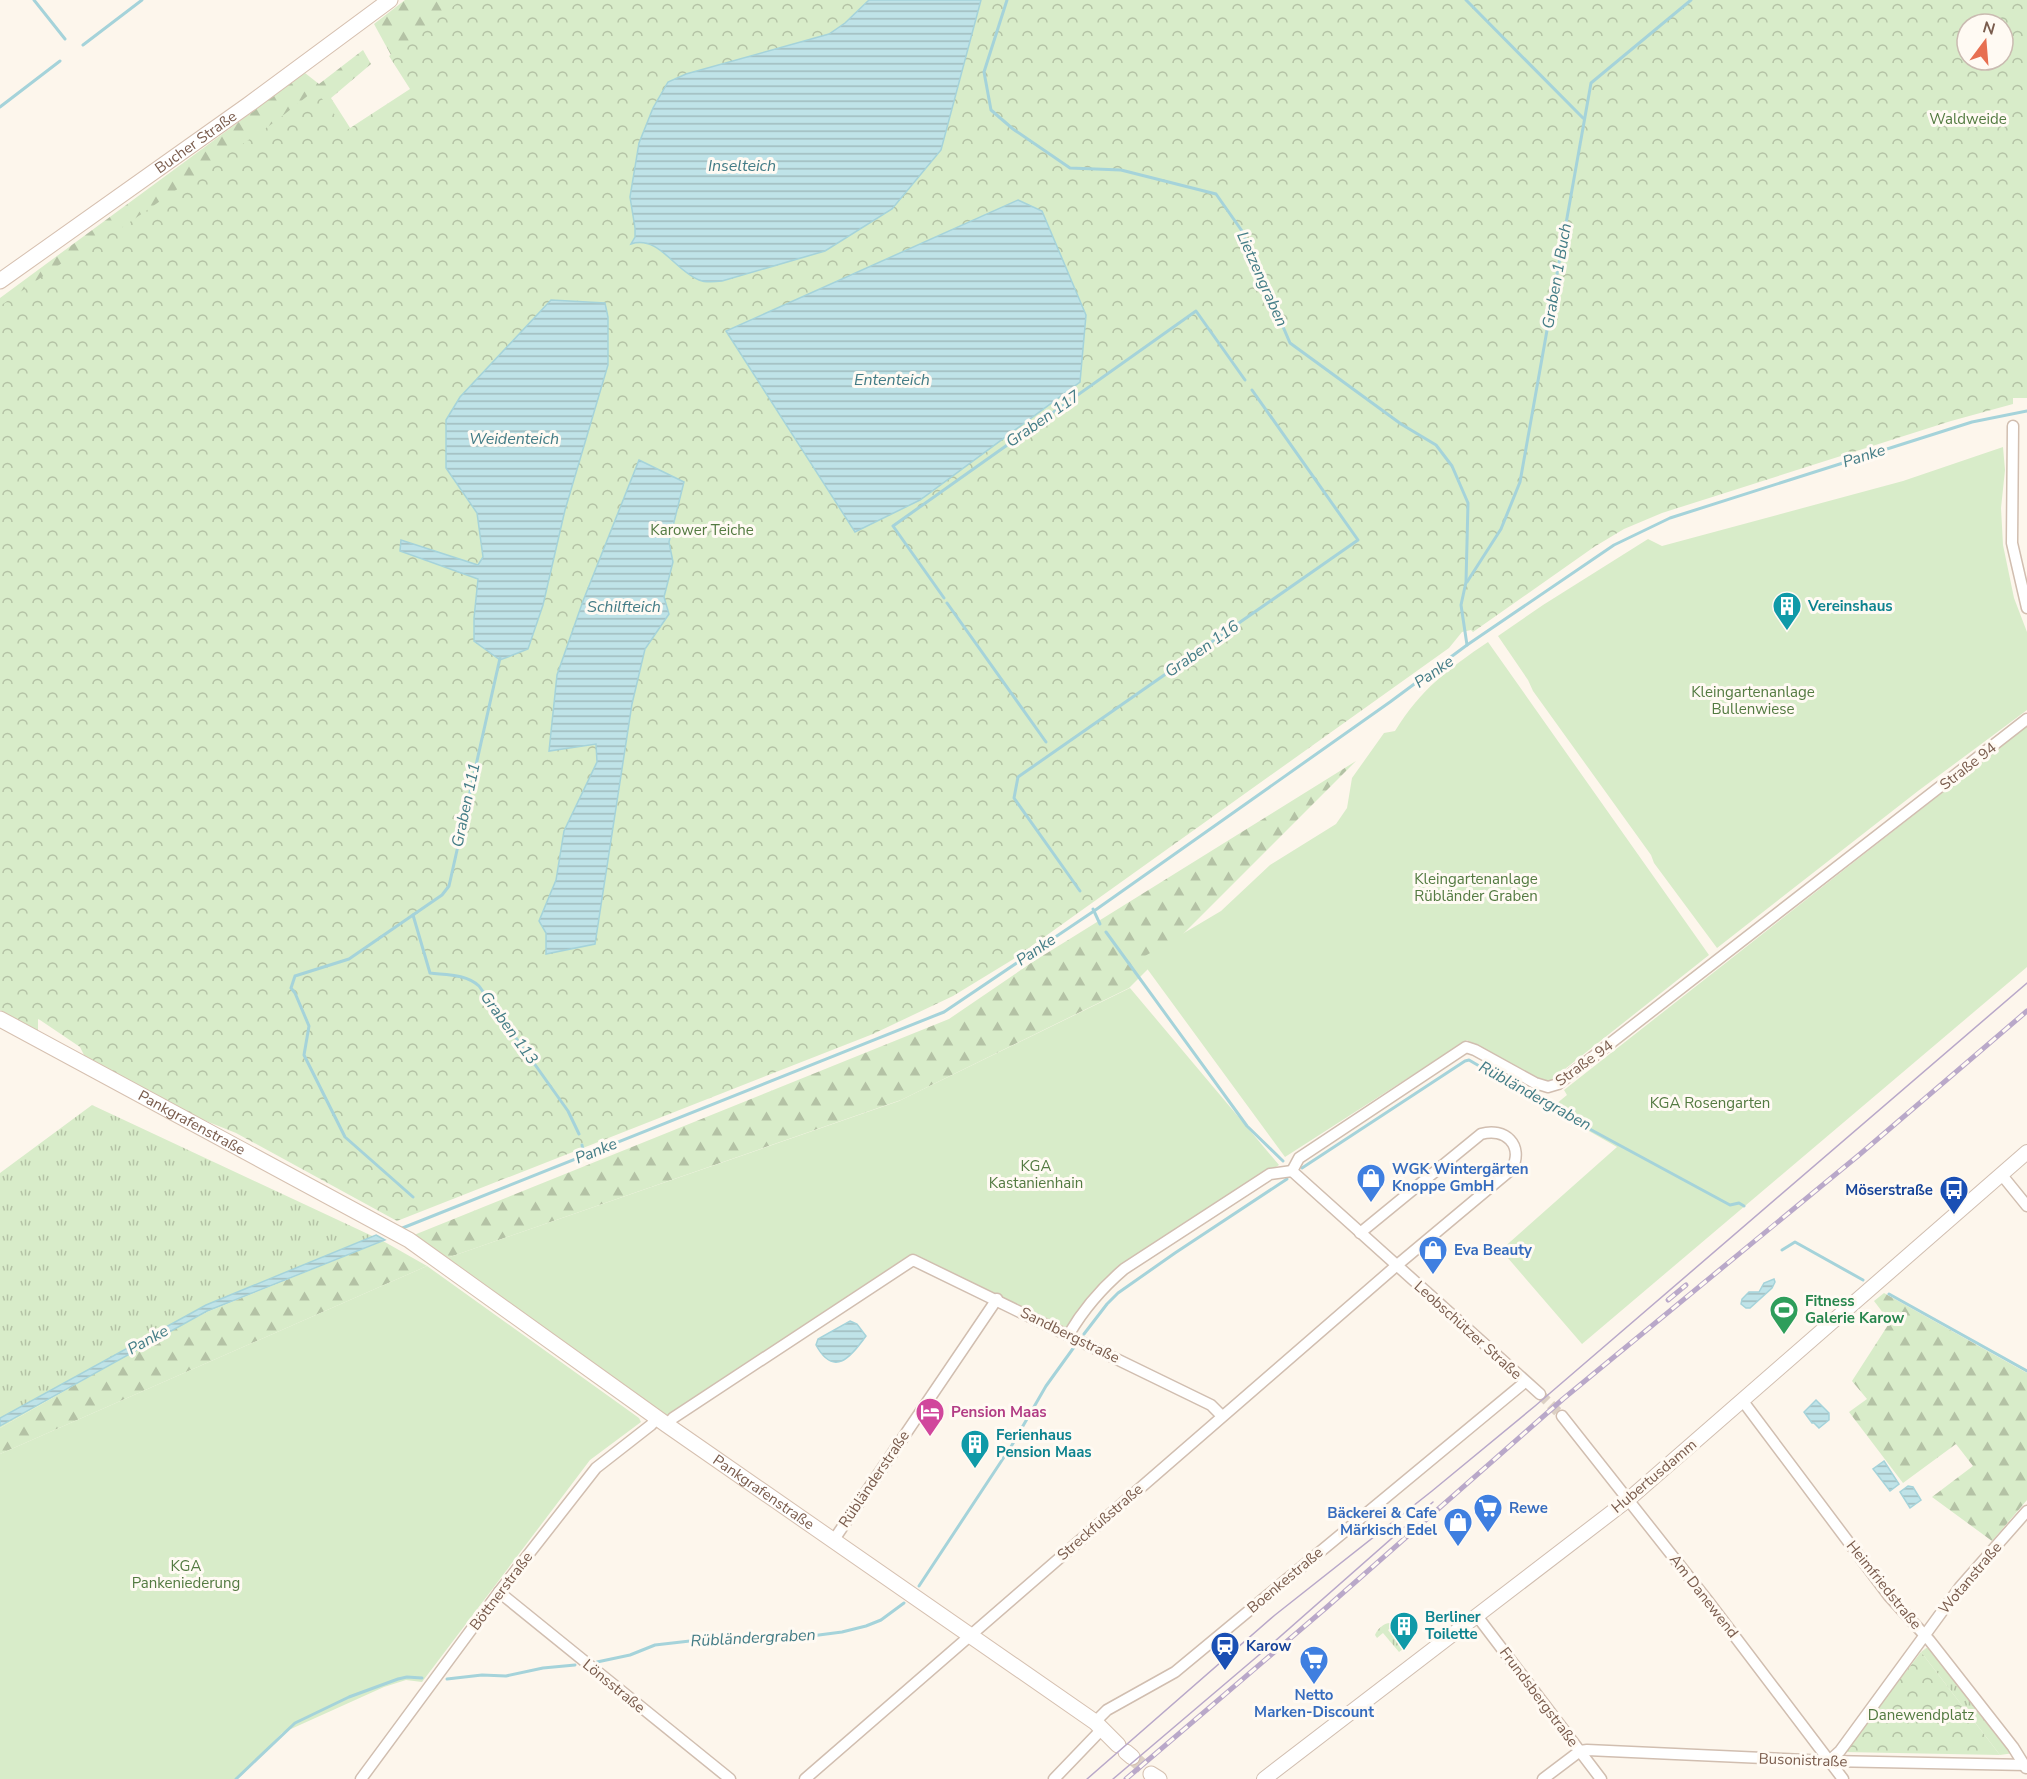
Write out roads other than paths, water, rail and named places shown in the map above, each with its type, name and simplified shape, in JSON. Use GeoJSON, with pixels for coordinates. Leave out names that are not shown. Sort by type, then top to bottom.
{"type":"FeatureCollection","features":[{"type":"Feature","properties":{"kind":"main road","name":"Bucher Straße"},"geometry":{"type":"LineString","coordinates":[[0,281],[238,112],[390,0]]}},
{"type":"Feature","properties":{"kind":"main road","name":"Pankgrafenstraße"},"geometry":{"type":"LineString","coordinates":[[0,1019],[408,1240],[662,1421],[1099,1725],[1125,1751]]}},
{"type":"Feature","properties":{"kind":"street"},"geometry":{"type":"LineString","coordinates":[[2013,426],[2012,543],[2027,608]]}},
{"type":"Feature","properties":{"kind":"street","name":"Straße 94"},"geometry":{"type":"LineString","coordinates":[[1292,1171],[1299,1158],[1466,1047],[1535,1083],[1548,1087],[1558,1084],[2027,719]]}},
{"type":"Feature","properties":{"kind":"street"},"geometry":{"type":"LineString","coordinates":[[1360,1233],[1481,1134],[1494,1131],[1510,1140],[1516,1152],[1512,1169],[1396,1266]]}},
{"type":"Feature","properties":{"kind":"street","name":"Hubertusdamm"},"geometry":{"type":"LineString","coordinates":[[1264,1779],[1629,1499],[2027,1152]]}},
{"type":"Feature","properties":{"kind":"street"},"geometry":{"type":"LineString","coordinates":[[1069,1334],[1103,1289],[1124,1269],[1270,1174],[1292,1171]]}},
{"type":"Feature","properties":{"kind":"street","name":"Leobschützer Straße"},"geometry":{"type":"LineString","coordinates":[[1292,1171],[1540,1394]]}},
{"type":"Feature","properties":{"kind":"street"},"geometry":{"type":"LineString","coordinates":[[2001,1174],[2027,1206]]}},
{"type":"Feature","properties":{"kind":"street","name":"Sandbergstraße"},"geometry":{"type":"LineString","coordinates":[[913,1260],[1211,1405],[1222,1416]]}},
{"type":"Feature","properties":{"kind":"street","name":"Böttnerstraße"},"geometry":{"type":"LineString","coordinates":[[361,1779],[500,1592],[596,1468],[651,1425],[673,1418],[913,1260]]}},
{"type":"Feature","properties":{"kind":"street","name":"Streckfußstraße"},"geometry":{"type":"LineString","coordinates":[[805,1779],[1396,1266]]}},
{"type":"Feature","properties":{"kind":"street","name":"Rübländerstraße"},"geometry":{"type":"LineString","coordinates":[[833,1540],[997,1299]]}},
{"type":"Feature","properties":{"kind":"street","name":"Boenkestraße"},"geometry":{"type":"LineString","coordinates":[[1054,1779],[1099,1725],[1107,1710],[1175,1672],[1525,1382]]}},
{"type":"Feature","properties":{"kind":"street","name":"Heimfriedstraße"},"geometry":{"type":"LineString","coordinates":[[1742,1401],[1889,1596],[1924,1635],[2013,1747],[2026,1767]]}},
{"type":"Feature","properties":{"kind":"street","name":"Am Danewend"},"geometry":{"type":"LineString","coordinates":[[1562,1416],[1629,1499],[1842,1779]]}},
{"type":"Feature","properties":{"kind":"street","name":"Wotanstraße"},"geometry":{"type":"LineString","coordinates":[[1829,1761],[1840,1751],[1960,1587],[2025,1518]]}},
{"type":"Feature","properties":{"kind":"street","name":"Lönsstraße"},"geometry":{"type":"LineString","coordinates":[[500,1592],[730,1779]]}},
{"type":"Feature","properties":{"kind":"street","name":"Frundsbergstraße"},"geometry":{"type":"LineString","coordinates":[[1477,1616],[1601,1779]]}},
{"type":"Feature","properties":{"kind":"street"},"geometry":{"type":"LineString","coordinates":[[1543,1779],[1580,1751]]}},
{"type":"Feature","properties":{"kind":"street","name":"Busonistraße"},"geometry":{"type":"LineString","coordinates":[[1580,1751],[2026,1767]]}},
{"type":"Feature","properties":{"kind":"water","name":"Inselteich"},"geometry":{"type":"Polygon","coordinates":[[[869,0],[981,0],[941,150],[892,209],[825,251],[722,281],[699,280],[690,276],[658,249],[641,243],[631,244],[635,237],[635,228],[630,197],[639,143],[653,108],[668,82],[686,74],[829,34],[845,23],[869,0]]]}},
{"type":"Feature","properties":{"kind":"water","name":"Ententeich"},"geometry":{"type":"Polygon","coordinates":[[[1018,200],[1042,211],[1086,315],[1080,382],[920,500],[855,532],[726,331],[1018,200]]]}},
{"type":"Feature","properties":{"kind":"water","name":"Weidenteich"},"geometry":{"type":"Polygon","coordinates":[[[551,300],[605,303],[608,317],[608,365],[565,510],[543,605],[528,649],[500,660],[474,641],[478,579],[400,551],[401,540],[478,565],[483,557],[477,513],[446,468],[446,420],[460,397],[551,300]]]}},
{"type":"Feature","properties":{"kind":"water","name":"Schilfteich"},"geometry":{"type":"Polygon","coordinates":[[[639,460],[684,482],[669,542],[673,562],[664,597],[669,614],[645,649],[632,704],[595,944],[546,954],[546,933],[539,921],[556,880],[564,831],[597,762],[596,744],[549,751],[557,675],[583,601],[639,460]]]}},
{"type":"Feature","properties":{"kind":"water"},"geometry":{"type":"Polygon","coordinates":[[[376,1235],[385,1240],[207,1311],[0,1426],[0,1418],[206,1305],[376,1235]]]}},
{"type":"Feature","properties":{"kind":"water"},"geometry":{"type":"Polygon","coordinates":[[[1774,1279],[1772,1288],[1750,1308],[1741,1304],[1742,1299],[1749,1292],[1759,1292],[1764,1283],[1774,1279]]]}},
{"type":"Feature","properties":{"kind":"water"},"geometry":{"type":"Polygon","coordinates":[[[850,1321],[857,1324],[866,1336],[842,1361],[829,1360],[816,1345],[818,1339],[850,1321]]]}},
{"type":"Feature","properties":{"kind":"water"},"geometry":{"type":"Polygon","coordinates":[[[1816,1400],[1829,1413],[1829,1420],[1819,1428],[1804,1412],[1816,1400]]]}},
{"type":"Feature","properties":{"kind":"water"},"geometry":{"type":"Polygon","coordinates":[[[1884,1461],[1899,1484],[1890,1491],[1873,1469],[1884,1461]]]}},
{"type":"Feature","properties":{"kind":"water"},"geometry":{"type":"Polygon","coordinates":[[[1908,1486],[1913,1487],[1921,1500],[1910,1508],[1900,1492],[1908,1486]]]}},
{"type":"Feature","properties":{"kind":"waterway"},"geometry":{"type":"LineString","coordinates":[[34,0],[65,39]]}},
{"type":"Feature","properties":{"kind":"waterway"},"geometry":{"type":"LineString","coordinates":[[83,45],[142,0]]}},
{"type":"Feature","properties":{"kind":"waterway","name":"Lietzengraben"},"geometry":{"type":"LineString","coordinates":[[1007,0],[984,72],[991,110],[1013,129],[1070,168],[1121,170],[1216,194],[1242,231],[1290,343],[1401,424],[1436,445],[1452,466],[1468,503],[1466,582],[1461,605],[1467,645]]}},
{"type":"Feature","properties":{"kind":"waterway"},"geometry":{"type":"LineString","coordinates":[[1466,0],[1583,118]]}},
{"type":"Feature","properties":{"kind":"waterway","name":"Graben 1 Buch"},"geometry":{"type":"LineString","coordinates":[[1467,582],[1501,529],[1520,482],[1591,83],[1691,0]]}},
{"type":"Feature","properties":{"kind":"waterway"},"geometry":{"type":"LineString","coordinates":[[0,107],[60,61]]}},
{"type":"Feature","properties":{"kind":"waterway","name":"Graben 117"},"geometry":{"type":"LineString","coordinates":[[944,598],[893,526],[1196,311],[1245,380]]}},
{"type":"Feature","properties":{"kind":"waterway","name":"Graben 116"},"geometry":{"type":"LineString","coordinates":[[1080,891],[1014,798],[1018,777],[1358,540],[1252,390]]}},
{"type":"Feature","properties":{"kind":"waterway","name":"Panke"},"geometry":{"type":"LineString","coordinates":[[400,1229],[944,1012],[1094,911],[1467,645],[1614,545],[1670,518],[1972,422],[2027,411]]}},
{"type":"Feature","properties":{"kind":"waterway","name":"Graben 117"},"geometry":{"type":"LineString","coordinates":[[947,603],[1046,742]]}},
{"type":"Feature","properties":{"kind":"waterway","name":"Graben 111"},"geometry":{"type":"LineString","coordinates":[[413,1197],[345,1137],[304,1055],[309,1026],[291,988],[295,976],[349,959],[442,895],[449,886],[500,658]]}},
{"type":"Feature","properties":{"kind":"waterway","name":"Rübländergraben"},"geometry":{"type":"LineString","coordinates":[[1093,909],[1100,924]]}},
{"type":"Feature","properties":{"kind":"waterway","name":"Graben 113"},"geometry":{"type":"LineString","coordinates":[[413,915],[430,973],[462,977],[479,986],[568,1111],[579,1134]]}},
{"type":"Feature","properties":{"kind":"waterway","name":"Rübländergraben"},"geometry":{"type":"LineString","coordinates":[[1106,932],[1247,1126],[1283,1161]]}},
{"type":"Feature","properties":{"kind":"waterway","name":"Rübländergraben"},"geometry":{"type":"LineString","coordinates":[[1302,1168],[1469,1060],[1549,1107],[1730,1205],[1739,1203],[1744,1206]]}},
{"type":"Feature","properties":{"kind":"waterway","name":"Graben 113"},"geometry":{"type":"LineString","coordinates":[[582,1145],[584,1155]]}},
{"type":"Feature","properties":{"kind":"waterway","name":"Rübländergraben"},"geometry":{"type":"LineString","coordinates":[[1084,1334],[1118,1293],[1287,1179]]}},
{"type":"Feature","properties":{"kind":"waterway","name":"Rübländergraben"},"geometry":{"type":"LineString","coordinates":[[1782,1250],[1795,1242],[1863,1280]]}},
{"type":"Feature","properties":{"kind":"waterway","name":"Rübländergraben"},"geometry":{"type":"LineString","coordinates":[[1889,1294],[2027,1371]]}},
{"type":"Feature","properties":{"kind":"waterway","name":"Rübländergraben"},"geometry":{"type":"LineString","coordinates":[[919,1586],[1012,1445],[1046,1386],[1077,1343]]}},
{"type":"Feature","properties":{"kind":"waterway","name":"Rübländergraben"},"geometry":{"type":"LineString","coordinates":[[597,1662],[630,1655],[655,1645],[690,1641],[788,1639],[842,1632],[881,1620],[904,1603]]}},
{"type":"Feature","properties":{"kind":"waterway","name":"Rübländergraben"},"geometry":{"type":"LineString","coordinates":[[447,1679],[482,1675],[506,1676],[543,1668],[575,1665]]}},
{"type":"Feature","properties":{"kind":"waterway","name":"Rübländergraben"},"geometry":{"type":"LineString","coordinates":[[236,1779],[295,1723],[349,1697],[398,1679],[422,1678]]}},
{"type":"Feature","properties":{"kind":"tunnel"},"geometry":{"type":"LineString","coordinates":[[1540,1394],[1562,1416]]}},
{"type":"Feature","properties":{"kind":"tunnel"},"geometry":{"type":"LineString","coordinates":[[1132,1757],[1151,1774]]}},
{"type":"Feature","properties":{"kind":"tram line"},"geometry":{"type":"LineString","coordinates":[[1087,1779],[1275,1615],[1535,1406],[2027,983]]}},
{"type":"Feature","properties":{"kind":"tram line"},"geometry":{"type":"LineString","coordinates":[[1113,1779],[1266,1649],[1433,1502]]}},
{"type":"Feature","properties":{"kind":"railway"},"geometry":{"type":"LineString","coordinates":[[1126,1779],[1327,1607],[1563,1399],[1859,1155],[2027,1011]]}},
{"type":"Feature","properties":{"kind":"railway"},"geometry":{"type":"LineString","coordinates":[[1668,1300],[1686,1285]]}},
{"type":"Feature","properties":{"kind":"place","name":"Vereinshaus"},"geometry":{"type":"Point","coordinates":[1787,632]}},
{"type":"Feature","properties":{"kind":"place","name":"WGK Wintergärten Knoppe GmbH"},"geometry":{"type":"Point","coordinates":[1371,1204]}},
{"type":"Feature","properties":{"kind":"place","name":"Möserstraße"},"geometry":{"type":"Point","coordinates":[1954,1216]}},
{"type":"Feature","properties":{"kind":"place","name":"Eva Beauty"},"geometry":{"type":"Point","coordinates":[1433,1276]}},
{"type":"Feature","properties":{"kind":"place","name":"Fitness Galerie Karow"},"geometry":{"type":"Point","coordinates":[1784,1336]}},
{"type":"Feature","properties":{"kind":"place","name":"Pension Maas"},"geometry":{"type":"Point","coordinates":[930,1438]}},
{"type":"Feature","properties":{"kind":"place","name":"Ferienhaus Pension Maas"},"geometry":{"type":"Point","coordinates":[975,1470]}},
{"type":"Feature","properties":{"kind":"place","name":"Rewe"},"geometry":{"type":"Point","coordinates":[1488,1534]}},
{"type":"Feature","properties":{"kind":"place","name":"Bäckerei & Cafe Märkisch Edel"},"geometry":{"type":"Point","coordinates":[1458,1548]}},
{"type":"Feature","properties":{"kind":"place","name":"Berliner Toilette"},"geometry":{"type":"Point","coordinates":[1404,1652]}},
{"type":"Feature","properties":{"kind":"place","name":"Karow"},"geometry":{"type":"Point","coordinates":[1225,1672]}},
{"type":"Feature","properties":{"kind":"place","name":"Netto Marken-Discount"},"geometry":{"type":"Point","coordinates":[1314,1686]}},
{"type":"Feature","properties":{"kind":"park label","name":"Waldweide"},"geometry":{"type":"Point","coordinates":[1968,119]}},
{"type":"Feature","properties":{"kind":"park label","name":"Karower Teiche"},"geometry":{"type":"Point","coordinates":[702,530]}},
{"type":"Feature","properties":{"kind":"park label","name":"Kleingartenanlage Bullenwiese"},"geometry":{"type":"Point","coordinates":[1753,700]}},
{"type":"Feature","properties":{"kind":"park label","name":"Kleingartenanlage Rübländer Graben"},"geometry":{"type":"Point","coordinates":[1476,888]}},
{"type":"Feature","properties":{"kind":"park label","name":"KGA Rosengarten"},"geometry":{"type":"Point","coordinates":[1710,1103]}},
{"type":"Feature","properties":{"kind":"park label","name":"KGA Kastanienhain"},"geometry":{"type":"Point","coordinates":[1036,1174]}},
{"type":"Feature","properties":{"kind":"park label","name":"KGA Pankeniederung"},"geometry":{"type":"Point","coordinates":[186,1574]}},
{"type":"Feature","properties":{"kind":"park label","name":"Danewendplatz"},"geometry":{"type":"Point","coordinates":[1921,1715]}}]}
